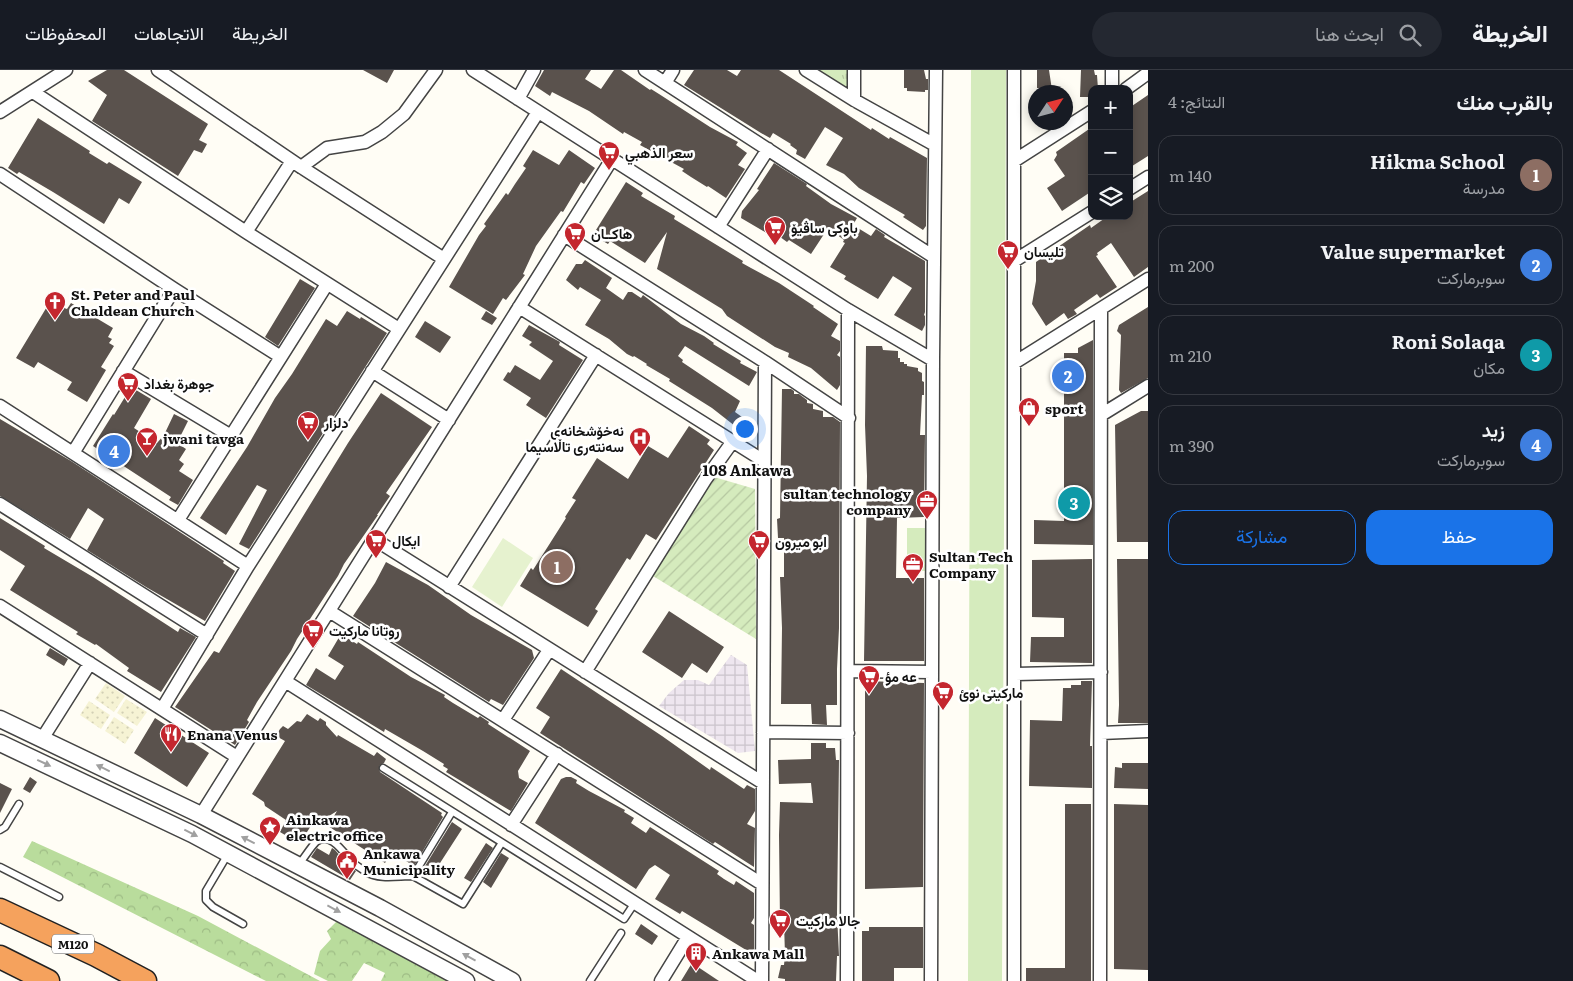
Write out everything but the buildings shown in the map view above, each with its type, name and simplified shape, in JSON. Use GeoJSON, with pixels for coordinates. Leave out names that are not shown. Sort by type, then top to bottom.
{"type":"FeatureCollection","features":[{"type":"Feature","properties":{"kind":"highway","name":"M120"},"geometry":{"type":"LineString","coordinates":[[0,909],[145,981]]}},
{"type":"Feature","properties":{"kind":"highway"},"geometry":{"type":"LineString","coordinates":[[0,957],[48,981]]}},
{"type":"Feature","properties":{"kind":"street"},"geometry":{"type":"LineString","coordinates":[[0,112],[66,70]]}},
{"type":"Feature","properties":{"kind":"street"},"geometry":{"type":"LineString","coordinates":[[158,70],[296,164],[444,258]]}},
{"type":"Feature","properties":{"kind":"street"},"geometry":{"type":"LineString","coordinates":[[246,232],[296,164],[326,148],[365,142],[382,132],[404,114],[436,70]]}},
{"type":"Feature","properties":{"kind":"street"},"geometry":{"type":"LineString","coordinates":[[473,70],[848,310],[933,360]]}},
{"type":"Feature","properties":{"kind":"street"},"geometry":{"type":"LineString","coordinates":[[518,99],[534,70]]}},
{"type":"Feature","properties":{"kind":"street"},"geometry":{"type":"LineString","coordinates":[[645,70],[934,257]]}},
{"type":"Feature","properties":{"kind":"street"},"geometry":{"type":"LineString","coordinates":[[665,83],[673,70]]}},
{"type":"Feature","properties":{"kind":"street"},"geometry":{"type":"LineString","coordinates":[[806,70],[854,100],[935,145]]}},
{"type":"Feature","properties":{"kind":"street"},"geometry":{"type":"LineString","coordinates":[[854,70],[854,100]]}},
{"type":"Feature","properties":{"kind":"street"},"geometry":{"type":"LineString","coordinates":[[931,981],[936,70]]}},
{"type":"Feature","properties":{"kind":"street"},"geometry":{"type":"LineString","coordinates":[[1014,70],[1014,981]]}},
{"type":"Feature","properties":{"kind":"street"},"geometry":{"type":"LineString","coordinates":[[1112,70],[1112,85]]}},
{"type":"Feature","properties":{"kind":"street"},"geometry":{"type":"LineString","coordinates":[[1132,85],[1148,73]]}},
{"type":"Feature","properties":{"kind":"street"},"geometry":{"type":"LineString","coordinates":[[33,92],[246,232],[399,329]]}},
{"type":"Feature","properties":{"kind":"street"},"geometry":{"type":"LineString","coordinates":[[162,709],[248,566],[538,112]]}},
{"type":"Feature","properties":{"kind":"street"},"geometry":{"type":"LineString","coordinates":[[1014,161],[1088,115]]}},
{"type":"Feature","properties":{"kind":"street"},"geometry":{"type":"LineString","coordinates":[[718,227],[768,149]]}},
{"type":"Feature","properties":{"kind":"street"},"geometry":{"type":"LineString","coordinates":[[201,815],[612,159]]}},
{"type":"Feature","properties":{"kind":"street"},"geometry":{"type":"LineString","coordinates":[[0,174],[281,357]]}},
{"type":"Feature","properties":{"kind":"street"},"geometry":{"type":"LineString","coordinates":[[1133,186],[1148,177]]}},
{"type":"Feature","properties":{"kind":"street"},"geometry":{"type":"LineString","coordinates":[[1014,261],[1088,215]]}},
{"type":"Feature","properties":{"kind":"street"},"geometry":{"type":"LineString","coordinates":[[564,235],[849,418]]}},
{"type":"Feature","properties":{"kind":"street"},"geometry":{"type":"LineString","coordinates":[[1014,363],[1148,278]]}},
{"type":"Feature","properties":{"kind":"street"},"geometry":{"type":"LineString","coordinates":[[178,520],[327,284]]}},
{"type":"Feature","properties":{"kind":"street"},"geometry":{"type":"LineString","coordinates":[[73,453],[174,289]]}},
{"type":"Feature","properties":{"kind":"street"},"geometry":{"type":"LineString","coordinates":[[519,307],[764,461]]}},
{"type":"Feature","properties":{"kind":"street"},"geometry":{"type":"LineString","coordinates":[[1100,981],[1101,309]]}},
{"type":"Feature","properties":{"kind":"street"},"geometry":{"type":"LineString","coordinates":[[847,981],[848,310]]}},
{"type":"Feature","properties":{"kind":"street"},"geometry":{"type":"LineString","coordinates":[[449,587],[596,355]]}},
{"type":"Feature","properties":{"kind":"street"},"geometry":{"type":"LineString","coordinates":[[762,981],[764,362]]}},
{"type":"Feature","properties":{"kind":"street"},"geometry":{"type":"LineString","coordinates":[[123,371],[231,436]]}},
{"type":"Feature","properties":{"kind":"street"},"geometry":{"type":"LineString","coordinates":[[372,371],[449,420]]}},
{"type":"Feature","properties":{"kind":"street"},"geometry":{"type":"LineString","coordinates":[[1101,416],[1148,386]]}},
{"type":"Feature","properties":{"kind":"street"},"geometry":{"type":"LineString","coordinates":[[0,406],[248,566]]}},
{"type":"Feature","properties":{"kind":"street"},"geometry":{"type":"LineString","coordinates":[[585,672],[706,480],[733,441]]}},
{"type":"Feature","properties":{"kind":"street"},"geometry":{"type":"LineString","coordinates":[[0,504],[207,635]]}},
{"type":"Feature","properties":{"kind":"street"},"geometry":{"type":"LineString","coordinates":[[374,540],[763,783]]}},
{"type":"Feature","properties":{"kind":"street"},"geometry":{"type":"LineString","coordinates":[[0,606],[238,757]]}},
{"type":"Feature","properties":{"kind":"street"},"geometry":{"type":"LineString","coordinates":[[329,611],[762,884]]}},
{"type":"Feature","properties":{"kind":"street"},"geometry":{"type":"LineString","coordinates":[[503,720],[549,650]]}},
{"type":"Feature","properties":{"kind":"street"},"geometry":{"type":"LineString","coordinates":[[42,739],[90,663]]}},
{"type":"Feature","properties":{"kind":"street"},"geometry":{"type":"LineString","coordinates":[[848,672],[932,672]]}},
{"type":"Feature","properties":{"kind":"street"},"geometry":{"type":"LineString","coordinates":[[1014,674],[1101,672]]}},
{"type":"Feature","properties":{"kind":"street"},"geometry":{"type":"LineString","coordinates":[[285,681],[758,981]]}},
{"type":"Feature","properties":{"kind":"street"},"geometry":{"type":"LineString","coordinates":[[0,719],[201,815],[298,865],[334,880],[512,981]]}},
{"type":"Feature","properties":{"kind":"street"},"geometry":{"type":"LineString","coordinates":[[1101,733],[1148,731]]}},
{"type":"Feature","properties":{"kind":"street"},"geometry":{"type":"LineString","coordinates":[[763,732],[848,734]]}},
{"type":"Feature","properties":{"kind":"street"},"geometry":{"type":"LineString","coordinates":[[0,743],[92,785],[228,853],[466,981]]}},
{"type":"Feature","properties":{"kind":"street"},"geometry":{"type":"LineString","coordinates":[[511,825],[557,754]]}},
{"type":"Feature","properties":{"kind":"street"},"geometry":{"type":"LineString","coordinates":[[385,937],[397,917]]}},
{"type":"Feature","properties":{"kind":"street"},"geometry":{"type":"LineString","coordinates":[[661,981],[688,937]]}},
{"type":"Feature","properties":{"kind":"lane"},"geometry":{"type":"LineString","coordinates":[[383,768],[624,919],[634,904]]}},
{"type":"Feature","properties":{"kind":"lane"},"geometry":{"type":"LineString","coordinates":[[0,830],[5,827],[20,804]]}},
{"type":"Feature","properties":{"kind":"lane"},"geometry":{"type":"LineString","coordinates":[[413,876],[452,812]]}},
{"type":"Feature","properties":{"kind":"lane"},"geometry":{"type":"LineString","coordinates":[[298,865],[318,841],[325,839],[332,841],[353,863],[367,872],[379,877],[413,876],[463,904],[502,844]]}},
{"type":"Feature","properties":{"kind":"lane"},"geometry":{"type":"LineString","coordinates":[[228,853],[206,891],[206,900],[213,907],[243,924]]}},
{"type":"Feature","properties":{"kind":"lane"},"geometry":{"type":"LineString","coordinates":[[344,864],[348,856]]}},
{"type":"Feature","properties":{"kind":"lane"},"geometry":{"type":"LineString","coordinates":[[0,867],[59,897]]}},
{"type":"Feature","properties":{"kind":"lane"},"geometry":{"type":"LineString","coordinates":[[590,981],[621,933]]}},
{"type":"Feature","properties":{"kind":"shaded area"},"geometry":{"type":"Polygon","coordinates":[[[731,655],[747,665],[755,751],[738,753],[659,706],[669,693],[684,680],[698,680],[709,685],[731,655]]]}},
{"type":"Feature","properties":{"kind":"shaded area"},"geometry":{"type":"Polygon","coordinates":[[[106,683],[125,696],[114,712],[95,699],[106,683]]]}},
{"type":"Feature","properties":{"kind":"shaded area"},"geometry":{"type":"Polygon","coordinates":[[[126,699],[147,712],[137,726],[117,713],[126,699]]]}},
{"type":"Feature","properties":{"kind":"shaded area"},"geometry":{"type":"Polygon","coordinates":[[[89,701],[110,715],[101,729],[80,715],[89,701]]]}},
{"type":"Feature","properties":{"kind":"shaded area"},"geometry":{"type":"Polygon","coordinates":[[[114,717],[134,730],[125,744],[105,731],[114,717]]]}},
{"type":"Feature","properties":{"kind":"green space"},"geometry":{"type":"Polygon","coordinates":[[[815,70],[849,70],[848,90],[815,70]]]}},
{"type":"Feature","properties":{"kind":"green space"},"geometry":{"type":"Polygon","coordinates":[[[971,70],[1006,70],[1002,981],[968,981],[971,70]]]}},
{"type":"Feature","properties":{"kind":"green space"},"geometry":{"type":"Polygon","coordinates":[[[714,477],[755,489],[756,639],[653,576],[714,477]]]}},
{"type":"Feature","properties":{"kind":"green space"},"geometry":{"type":"Polygon","coordinates":[[[907,528],[934,528],[934,571],[907,571],[907,528]]]}},
{"type":"Feature","properties":{"kind":"green space"},"geometry":{"type":"Polygon","coordinates":[[[503,538],[533,558],[502,607],[472,587],[503,538]]]}},
{"type":"Feature","properties":{"kind":"green space"},"geometry":{"type":"Polygon","coordinates":[[[32,841],[198,916],[320,981],[266,981],[23,857],[32,841]]]}},
{"type":"Feature","properties":{"kind":"green space"},"geometry":{"type":"Polygon","coordinates":[[[339,919],[452,981],[381,981],[385,973],[364,963],[352,981],[328,981],[314,974],[320,951],[331,939],[327,931],[339,919]]]}},
{"type":"Feature","properties":{"kind":"place","name":"سعر الذهبي"},"geometry":{"type":"Point","coordinates":[609,171]}},
{"type":"Feature","properties":{"kind":"place","name":"باوکی ساڤیۆ"},"geometry":{"type":"Point","coordinates":[775,246]}},
{"type":"Feature","properties":{"kind":"place","name":"هاكــان"},"geometry":{"type":"Point","coordinates":[575,252]}},
{"type":"Feature","properties":{"kind":"place","name":"تليسان"},"geometry":{"type":"Point","coordinates":[1008,270]}},
{"type":"Feature","properties":{"kind":"place","name":"St. Peter and Paul Chaldean Church"},"geometry":{"type":"Point","coordinates":[55,321]}},
{"type":"Feature","properties":{"kind":"place","name":"Value supermarket"},"geometry":{"type":"Point","coordinates":[1068,376]}},
{"type":"Feature","properties":{"kind":"place","name":"جوهرة بغداد"},"geometry":{"type":"Point","coordinates":[128,402]}},
{"type":"Feature","properties":{"kind":"place","name":"sport"},"geometry":{"type":"Point","coordinates":[1029,427]}},
{"type":"Feature","properties":{"kind":"place","name":"دلزار"},"geometry":{"type":"Point","coordinates":[308,441]}},
{"type":"Feature","properties":{"kind":"place","name":"زيد"},"geometry":{"type":"Point","coordinates":[114,451]}},
{"type":"Feature","properties":{"kind":"place","name":"jwani tavga"},"geometry":{"type":"Point","coordinates":[147,457]}},
{"type":"Feature","properties":{"kind":"place","name":"نەخۆشخانەی سەنتەری تاڵاسیما"},"geometry":{"type":"Point","coordinates":[640,457]}},
{"type":"Feature","properties":{"kind":"place","name":"Roni Solaqa"},"geometry":{"type":"Point","coordinates":[1074,503]}},
{"type":"Feature","properties":{"kind":"place","name":"sultan technology company"},"geometry":{"type":"Point","coordinates":[927,520]}},
{"type":"Feature","properties":{"kind":"place","name":"ايكال"},"geometry":{"type":"Point","coordinates":[376,559]}},
{"type":"Feature","properties":{"kind":"place","name":"ابو ميرون"},"geometry":{"type":"Point","coordinates":[759,560]}},
{"type":"Feature","properties":{"kind":"place","name":"Hikma School"},"geometry":{"type":"Point","coordinates":[557,567]}},
{"type":"Feature","properties":{"kind":"place","name":"Sultan Tech Company"},"geometry":{"type":"Point","coordinates":[913,583]}},
{"type":"Feature","properties":{"kind":"place","name":"روتانا ماركيت"},"geometry":{"type":"Point","coordinates":[313,649]}},
{"type":"Feature","properties":{"kind":"place","name":"عه مؤ"},"geometry":{"type":"Point","coordinates":[869,695]}},
{"type":"Feature","properties":{"kind":"place","name":"مارکیتی نوئ"},"geometry":{"type":"Point","coordinates":[943,711]}},
{"type":"Feature","properties":{"kind":"place","name":"Enana Venus"},"geometry":{"type":"Point","coordinates":[171,753]}},
{"type":"Feature","properties":{"kind":"place","name":"Ainkawa electric office"},"geometry":{"type":"Point","coordinates":[270,846]}},
{"type":"Feature","properties":{"kind":"place","name":"Ankawa Municipality"},"geometry":{"type":"Point","coordinates":[347,880]}},
{"type":"Feature","properties":{"kind":"place","name":"جالا ماركيت"},"geometry":{"type":"Point","coordinates":[780,939]}},
{"type":"Feature","properties":{"kind":"place","name":"Ankawa Mall"},"geometry":{"type":"Point","coordinates":[696,972]}},
{"type":"Feature","properties":{"kind":"district","name":"108 Ankawa"},"geometry":{"type":"Point","coordinates":[747,469]}}]}
